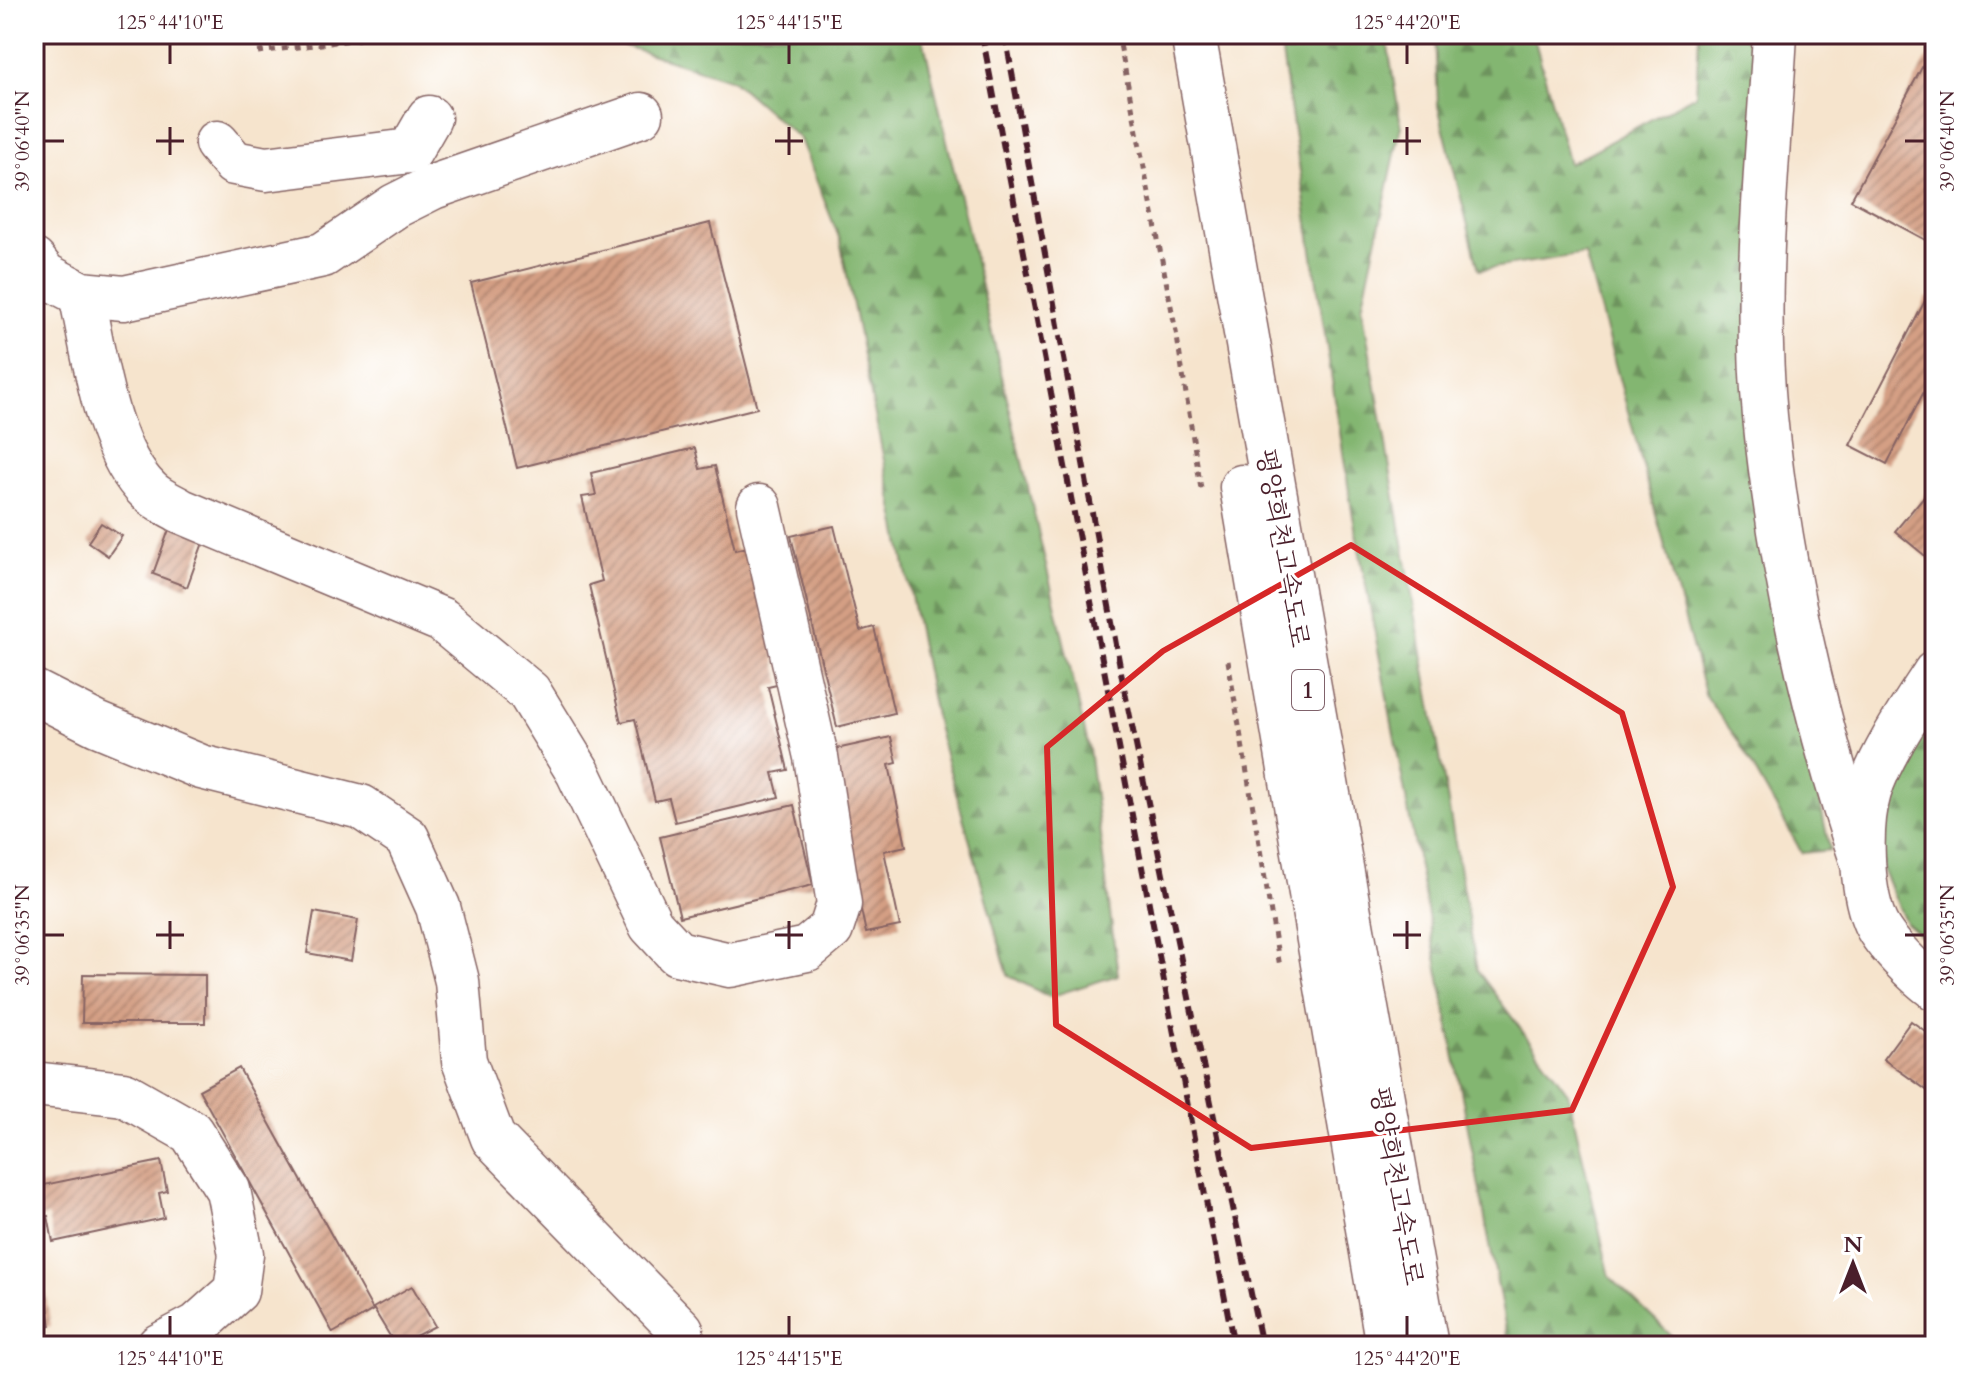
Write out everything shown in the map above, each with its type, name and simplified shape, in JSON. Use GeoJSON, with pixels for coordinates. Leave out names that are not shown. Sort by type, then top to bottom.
{"type":"FeatureCollection","features":[{"type":"Feature","properties":{"kind":"main road","name":"평양희천고속도로"},"geometry":{"type":"LineString","coordinates":[[1171,34],[1278,712],[1388,1346]]}},
{"type":"Feature","properties":{"kind":"main road","name":"평양희천고속도로"},"geometry":{"type":"LineString","coordinates":[[1193,34],[1426,1346]]}},
{"type":"Feature","properties":{"kind":"main road"},"geometry":{"type":"LineString","coordinates":[[1775,34],[1761,294],[1765,416],[1796,606],[1834,776],[1862,860],[1874,921],[1918,976],[1935,988]]}},
{"type":"Feature","properties":{"kind":"main road"},"geometry":{"type":"LineString","coordinates":[[48,279],[124,298],[323,255],[389,210],[433,187],[641,115]]}},
{"type":"Feature","properties":{"kind":"main road"},"geometry":{"type":"LineString","coordinates":[[217,143],[234,163],[266,169],[419,134],[389,210]]}},
{"type":"Feature","properties":{"kind":"main road"},"geometry":{"type":"LineString","coordinates":[[48,279],[131,467],[149,492],[181,511],[442,620],[529,692],[578,772],[651,925],[677,953],[730,965],[807,949],[831,929],[839,904],[816,757],[759,507]]}},
{"type":"Feature","properties":{"kind":"main road"},"geometry":{"type":"LineString","coordinates":[[1862,860],[1869,792],[1905,719],[1935,673]]}},
{"type":"Feature","properties":{"kind":"main road"},"geometry":{"type":"LineString","coordinates":[[34,692],[97,724],[201,767],[361,807],[407,838],[438,907],[457,981],[464,1061],[493,1138],[681,1330],[681,1346]]}},
{"type":"Feature","properties":{"kind":"main road"},"geometry":{"type":"LineString","coordinates":[[34,1084],[124,1094],[191,1132],[228,1190],[241,1254],[236,1291],[197,1326],[159,1346]]}},
{"type":"Feature","properties":{"kind":"path"},"geometry":{"type":"LineString","coordinates":[[258,52],[360,39]]}},
{"type":"Feature","properties":{"kind":"highlighted area"},"geometry":{"type":"Polygon","coordinates":[[[1351,545],[1622,713],[1673,887],[1572,1110],[1251,1148],[1056,1025],[1047,747],[1163,651],[1351,545]]]}},
{"type":"Feature","properties":{"kind":"green space"},"geometry":{"type":"Polygon","coordinates":[[[613,34],[922,34],[1089,749],[1118,975],[1049,997],[1008,975],[937,726],[840,240],[800,139],[732,80],[619,44],[613,34]]]}},
{"type":"Feature","properties":{"kind":"green space"},"geometry":{"type":"Polygon","coordinates":[[[1279,34],[1386,34],[1401,126],[1362,307],[1477,970],[1568,1093],[1610,1277],[1682,1346],[1509,1346],[1352,511],[1279,34]]]}},
{"type":"Feature","properties":{"kind":"green space"},"geometry":{"type":"Polygon","coordinates":[[[1435,34],[1533,34],[1569,164],[1696,95],[1699,34],[1760,34],[1774,586],[1830,850],[1802,853],[1737,739],[1706,697],[1585,254],[1479,270],[1438,106],[1435,34]]]}},
{"type":"Feature","properties":{"kind":"green space"},"geometry":{"type":"Polygon","coordinates":[[[1935,705],[1935,948],[1906,923],[1883,871],[1883,817],[1902,764],[1935,705]]]}},
{"type":"Feature","properties":{"kind":"building"},"geometry":{"type":"Polygon","coordinates":[[[1935,43],[1935,245],[1851,200],[1935,43]]]}},
{"type":"Feature","properties":{"kind":"building"},"geometry":{"type":"Polygon","coordinates":[[[710,223],[757,408],[517,468],[471,283],[710,223]]]}},
{"type":"Feature","properties":{"kind":"building"},"geometry":{"type":"Polygon","coordinates":[[[1927,297],[1935,301],[1935,370],[1887,464],[1850,445],[1927,297]]]}},
{"type":"Feature","properties":{"kind":"building"},"geometry":{"type":"Polygon","coordinates":[[[695,448],[700,469],[715,466],[735,550],[748,547],[781,684],[768,687],[788,770],[773,773],[779,797],[675,822],[669,798],[655,801],[635,719],[621,722],[589,585],[602,581],[582,497],[596,495],[591,473],[695,448]]]}},
{"type":"Feature","properties":{"kind":"building"},"geometry":{"type":"Polygon","coordinates":[[[1935,483],[1935,564],[1895,531],[1935,483]]]}},
{"type":"Feature","properties":{"kind":"building"},"geometry":{"type":"Polygon","coordinates":[[[101,523],[122,536],[108,556],[88,542],[101,523]]]}},
{"type":"Feature","properties":{"kind":"building"},"geometry":{"type":"Polygon","coordinates":[[[171,524],[205,537],[187,587],[153,574],[171,524]]]}},
{"type":"Feature","properties":{"kind":"building"},"geometry":{"type":"Polygon","coordinates":[[[834,526],[860,631],[874,627],[894,713],[837,727],[791,536],[834,526]]]}},
{"type":"Feature","properties":{"kind":"building"},"geometry":{"type":"Polygon","coordinates":[[[891,737],[897,763],[889,765],[906,846],[884,851],[900,926],[866,933],[827,751],[891,737]]]}},
{"type":"Feature","properties":{"kind":"building"},"geometry":{"type":"Polygon","coordinates":[[[794,805],[813,885],[680,917],[660,837],[794,805]]]}},
{"type":"Feature","properties":{"kind":"building"},"geometry":{"type":"Polygon","coordinates":[[[314,912],[358,920],[351,961],[307,953],[314,912]]]}},
{"type":"Feature","properties":{"kind":"building"},"geometry":{"type":"Polygon","coordinates":[[[83,974],[205,975],[205,1023],[82,1023],[83,974]]]}},
{"type":"Feature","properties":{"kind":"building"},"geometry":{"type":"Polygon","coordinates":[[[1911,1021],[1935,1038],[1935,1096],[1883,1059],[1911,1021]]]}},
{"type":"Feature","properties":{"kind":"building"},"geometry":{"type":"Polygon","coordinates":[[[239,1068],[373,1310],[333,1333],[199,1090],[239,1068]]]}},
{"type":"Feature","properties":{"kind":"building"},"geometry":{"type":"Polygon","coordinates":[[[161,1161],[167,1191],[159,1193],[164,1218],[53,1242],[48,1216],[36,1218],[34,1187],[161,1161]]]}},
{"type":"Feature","properties":{"kind":"building"},"geometry":{"type":"Polygon","coordinates":[[[412,1286],[435,1326],[396,1346],[373,1308],[412,1286]]]}},
{"type":"Feature","properties":{"kind":"building"},"geometry":{"type":"Polygon","coordinates":[[[45,1291],[51,1326],[34,1329],[34,1293],[45,1291]]]}},
{"type":"Feature","properties":{"kind":"railway"},"geometry":{"type":"LineString","coordinates":[[982,34],[1234,1346]]}},
{"type":"Feature","properties":{"kind":"railway"},"geometry":{"type":"LineString","coordinates":[[1005,34],[1123,683],[1262,1346]]}}]}
